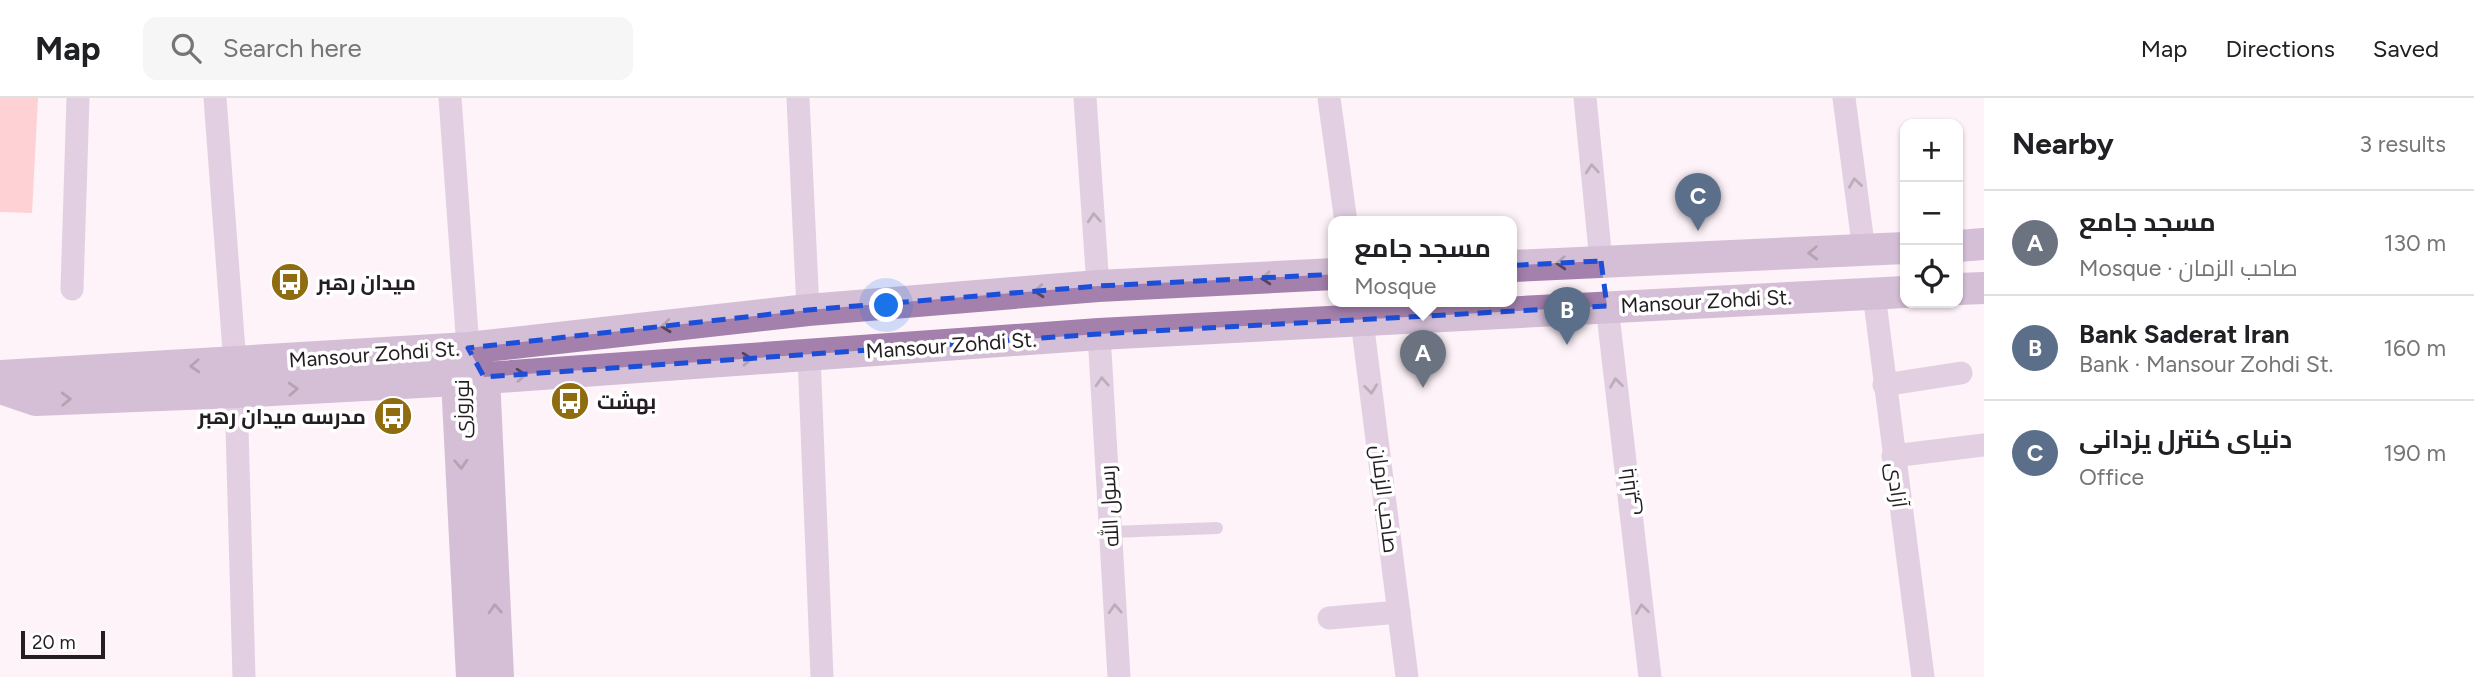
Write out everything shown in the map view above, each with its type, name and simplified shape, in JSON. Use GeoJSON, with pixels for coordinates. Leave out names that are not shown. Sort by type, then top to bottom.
{"type":"FeatureCollection","features":[{"type":"Feature","properties":{"kind":"main road"},"geometry":{"type":"LineString","coordinates":[[1963,246],[1984,244]]}},
{"type":"Feature","properties":{"kind":"main road","name":"Mansour Zohdi St."},"geometry":{"type":"LineString","coordinates":[[1517,266],[1900,248]]}},
{"type":"Feature","properties":{"kind":"main road"},"geometry":{"type":"LineString","coordinates":[[1601,261],[1607,306]]}},
{"type":"Feature","properties":{"kind":"main road","name":"Mansour Zohdi St."},"geometry":{"type":"LineString","coordinates":[[0,388],[36,400],[808,310],[1098,286],[1328,274]]}},
{"type":"Feature","properties":{"kind":"main road"},"geometry":{"type":"LineString","coordinates":[[1963,289],[1984,288]]}},
{"type":"Feature","properties":{"kind":"main road","name":"Mansour Zohdi St."},"geometry":{"type":"LineString","coordinates":[[0,376],[471,379],[1099,334],[1900,292]]}},
{"type":"Feature","properties":{"kind":"main road"},"geometry":{"type":"LineString","coordinates":[[808,310],[809,355]]}},
{"type":"Feature","properties":{"kind":"main road","name":"نوروزی"},"geometry":{"type":"LineString","coordinates":[[468,348],[498,677]]}},
{"type":"Feature","properties":{"kind":"main road","name":"نوروزی"},"geometry":{"type":"LineString","coordinates":[[471,379],[472,677]]}},
{"type":"Feature","properties":{"kind":"street"},"geometry":{"type":"LineString","coordinates":[[72,289],[78,98]]}},
{"type":"Feature","properties":{"kind":"street"},"geometry":{"type":"LineString","coordinates":[[215,98],[236,378],[244,677]]}},
{"type":"Feature","properties":{"kind":"street"},"geometry":{"type":"LineString","coordinates":[[450,98],[468,348]]}},
{"type":"Feature","properties":{"kind":"street"},"geometry":{"type":"LineString","coordinates":[[798,98],[808,310]]}},
{"type":"Feature","properties":{"kind":"street"},"geometry":{"type":"LineString","coordinates":[[1086,98],[1098,286]]}},
{"type":"Feature","properties":{"kind":"street"},"geometry":{"type":"LineString","coordinates":[[1329,98],[1345,216]]}},
{"type":"Feature","properties":{"kind":"street"},"geometry":{"type":"LineString","coordinates":[[1585,98],[1601,261]]}},
{"type":"Feature","properties":{"kind":"street"},"geometry":{"type":"LineString","coordinates":[[1844,98],[1864,251]]}},
{"type":"Feature","properties":{"kind":"street","name":"آزادی"},"geometry":{"type":"LineString","coordinates":[[1874,293],[1923,677]]}},
{"type":"Feature","properties":{"kind":"street","name":"بابایی"},"geometry":{"type":"LineString","coordinates":[[1607,306],[1650,677]]}},
{"type":"Feature","properties":{"kind":"street","name":"صاحب الزمان"},"geometry":{"type":"LineString","coordinates":[[1362,321],[1407,677]]}},
{"type":"Feature","properties":{"kind":"street","name":"رسول الله"},"geometry":{"type":"LineString","coordinates":[[1099,334],[1119,677]]}},
{"type":"Feature","properties":{"kind":"street"},"geometry":{"type":"LineString","coordinates":[[809,355],[822,677]]}},
{"type":"Feature","properties":{"kind":"street"},"geometry":{"type":"LineString","coordinates":[[1884,385],[1961,373]]}},
{"type":"Feature","properties":{"kind":"street"},"geometry":{"type":"LineString","coordinates":[[1893,456],[1984,445]]}},
{"type":"Feature","properties":{"kind":"street"},"geometry":{"type":"LineString","coordinates":[[1329,618],[1399,612]]}},
{"type":"Feature","properties":{"kind":"lane"},"geometry":{"type":"LineString","coordinates":[[1111,532],[1217,528]]}},
{"type":"Feature","properties":{"kind":"highlighted area"},"geometry":{"type":"Polygon","coordinates":[[[1601,261],[1607,306],[1099,334],[484,377],[468,348],[808,310],[1098,286],[1601,261]]]}},
{"type":"Feature","properties":{"kind":"shaded area"},"geometry":{"type":"Polygon","coordinates":[[[0,98],[38,98],[32,213],[0,212],[0,98]]]}},
{"type":"Feature","properties":{"kind":"place","name":"دنیای کنترل یزدانی"},"geometry":{"type":"Point","coordinates":[1698,231]}},
{"type":"Feature","properties":{"kind":"place","name":"میدان رهبر"},"geometry":{"type":"Point","coordinates":[290,282]}},
{"type":"Feature","properties":{"kind":"place","name":"Bank Saderat Iran"},"geometry":{"type":"Point","coordinates":[1567,345]}},
{"type":"Feature","properties":{"kind":"place","name":"مسجد جامع"},"geometry":{"type":"Point","coordinates":[1423,388]}},
{"type":"Feature","properties":{"kind":"place","name":"بهشت"},"geometry":{"type":"Point","coordinates":[570,401]}},
{"type":"Feature","properties":{"kind":"place","name":"مدرسه میدان رهبر"},"geometry":{"type":"Point","coordinates":[393,416]}}]}
